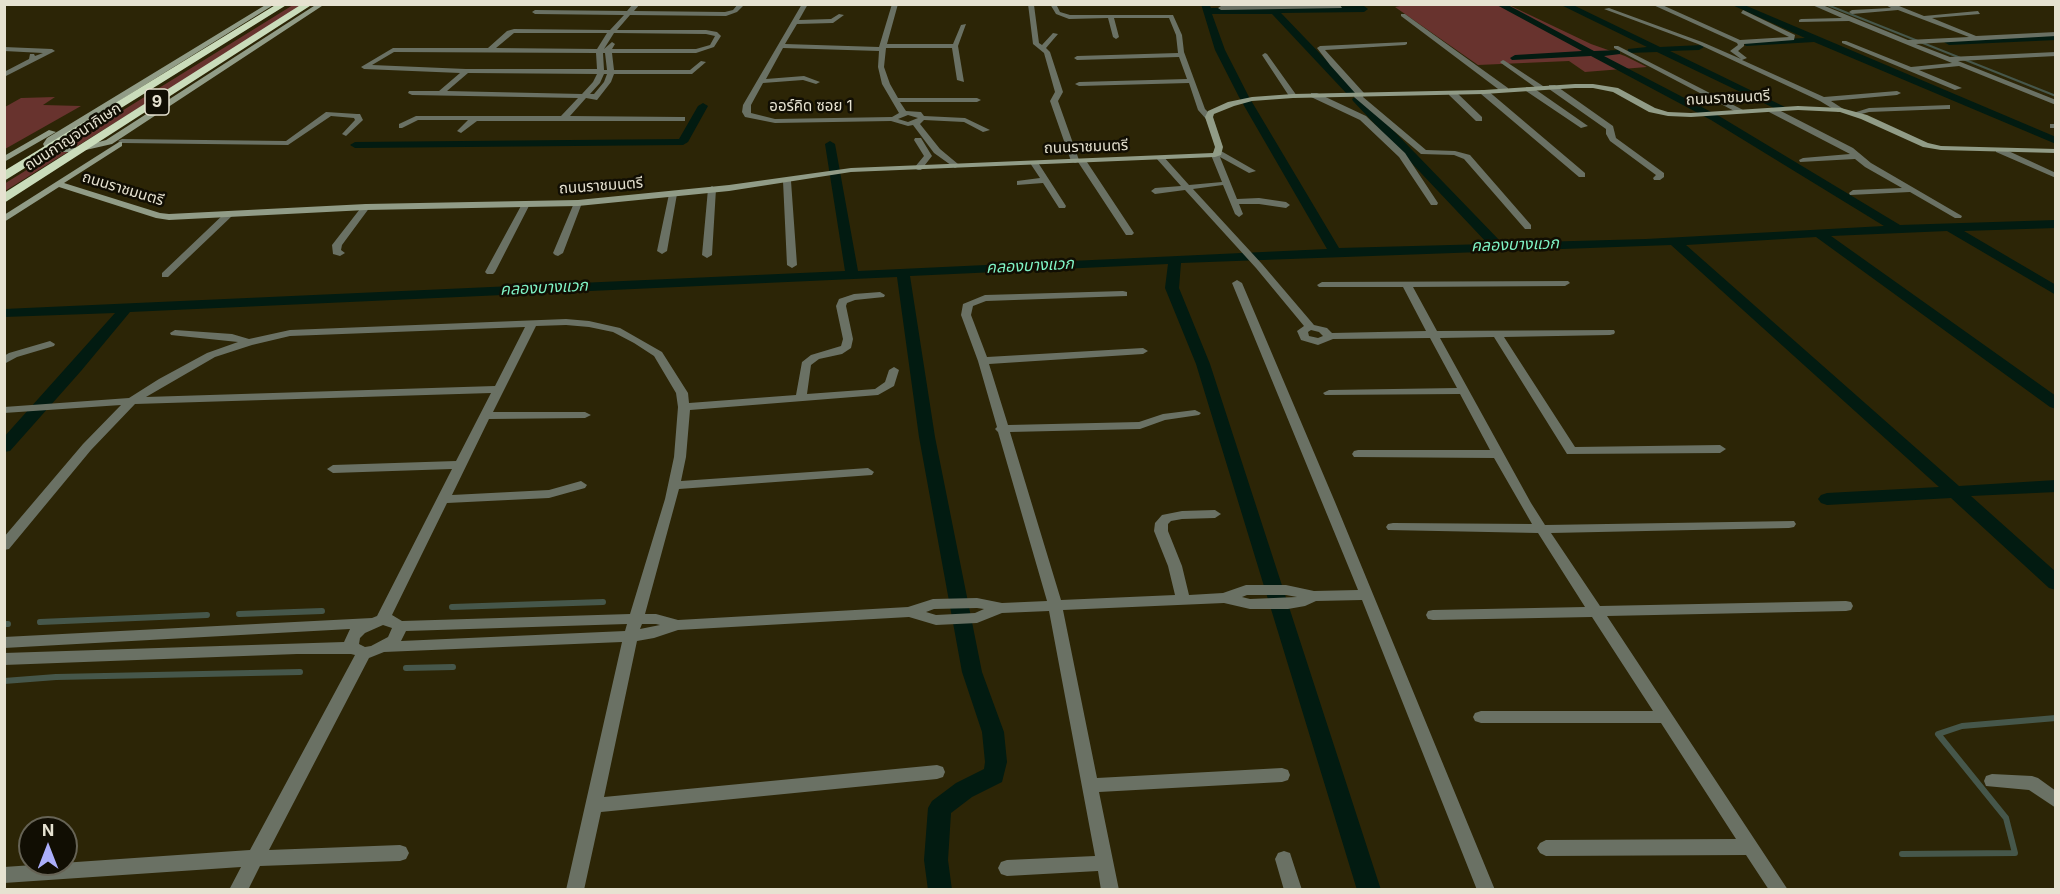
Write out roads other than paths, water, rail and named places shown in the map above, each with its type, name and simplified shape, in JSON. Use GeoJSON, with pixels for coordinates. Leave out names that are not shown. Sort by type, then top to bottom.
{"type":"FeatureCollection","features":[{"type":"Feature","properties":{"kind":"highway","name":"ถนนกาญจนาภิเษก"},"geometry":{"type":"LineString","coordinates":[[4,177],[284,4]]}},
{"type":"Feature","properties":{"kind":"highway","name":"ถนนกาญจนาภิเษก"},"geometry":{"type":"LineString","coordinates":[[4,199],[309,4]]}},
{"type":"Feature","properties":{"kind":"street"},"geometry":{"type":"LineString","coordinates":[[4,160],[265,4]]}},
{"type":"Feature","properties":{"kind":"street"},"geometry":{"type":"LineString","coordinates":[[272,4],[50,140],[47,144],[49,148],[77,150],[109,142],[322,4]]}},
{"type":"Feature","properties":{"kind":"street"},"geometry":{"type":"LineString","coordinates":[[4,219],[331,4]]}},
{"type":"Feature","properties":{"kind":"street"},"geometry":{"type":"LineString","coordinates":[[542,4],[535,12],[729,14],[741,4]]}},
{"type":"Feature","properties":{"kind":"street"},"geometry":{"type":"LineString","coordinates":[[563,119],[596,83],[601,72],[599,51],[637,4]]}},
{"type":"Feature","properties":{"kind":"street"},"geometry":{"type":"LineString","coordinates":[[574,119],[607,82],[610,72],[608,51],[616,31],[646,4]]}},
{"type":"Feature","properties":{"kind":"street","name":"ออร์คิด ซอย 1"},"geometry":{"type":"LineString","coordinates":[[806,4],[747,105],[746,112],[755,118],[775,121],[894,118]]}},
{"type":"Feature","properties":{"kind":"street"},"geometry":{"type":"LineString","coordinates":[[895,4],[882,48],[882,75],[903,113]]}},
{"type":"Feature","properties":{"kind":"street"},"geometry":{"type":"LineString","coordinates":[[1053,4],[1055,10],[1062,15],[1111,17],[1172,16],[1176,14],[1174,8]]}},
{"type":"Feature","properties":{"kind":"street"},"geometry":{"type":"LineString","coordinates":[[1654,4],[1739,42],[1792,39],[1793,36],[1743,12]]}},
{"type":"Feature","properties":{"kind":"street"},"geometry":{"type":"LineString","coordinates":[[1813,4],[1851,16],[1909,42],[1951,59],[1962,61],[2055,103]]}},
{"type":"Feature","properties":{"kind":"street"},"geometry":{"type":"LineString","coordinates":[[1888,5],[1907,4]]}},
{"type":"Feature","properties":{"kind":"street"},"geometry":{"type":"LineString","coordinates":[[1031,5],[1036,44],[1047,52],[1059,93],[1054,96],[1054,101],[1078,161],[1129,233]]}},
{"type":"Feature","properties":{"kind":"street"},"geometry":{"type":"LineString","coordinates":[[1888,5],[1977,38]]}},
{"type":"Feature","properties":{"kind":"street"},"geometry":{"type":"LineString","coordinates":[[1221,8],[1340,7]]}},
{"type":"Feature","properties":{"kind":"street"},"geometry":{"type":"LineString","coordinates":[[1607,9],[1700,43],[1823,99],[1841,110]]}},
{"type":"Feature","properties":{"kind":"street"},"geometry":{"type":"LineString","coordinates":[[1801,21],[1899,9]]}},
{"type":"Feature","properties":{"kind":"street"},"geometry":{"type":"LineString","coordinates":[[1922,18],[1978,14]]}},
{"type":"Feature","properties":{"kind":"street"},"geometry":{"type":"LineString","coordinates":[[795,22],[833,21],[840,15]]}},
{"type":"Feature","properties":{"kind":"street"},"geometry":{"type":"LineString","coordinates":[[1403,15],[1505,90]]}},
{"type":"Feature","properties":{"kind":"street"},"geometry":{"type":"LineString","coordinates":[[1172,16],[1180,37],[1182,55],[1202,110],[1209,117],[1219,147],[1216,154],[1239,214]]}},
{"type":"Feature","properties":{"kind":"street"},"geometry":{"type":"LineString","coordinates":[[1111,17],[1116,38]]}},
{"type":"Feature","properties":{"kind":"street"},"geometry":{"type":"LineString","coordinates":[[961,80],[955,46],[964,25]]}},
{"type":"Feature","properties":{"kind":"street"},"geometry":{"type":"LineString","coordinates":[[489,51],[509,32],[514,31],[706,32],[718,36],[712,46],[701,51],[489,51],[393,50],[364,67],[466,71],[692,72],[703,62]]}},
{"type":"Feature","properties":{"kind":"street"},"geometry":{"type":"LineString","coordinates":[[1042,49],[1055,34]]}},
{"type":"Feature","properties":{"kind":"street"},"geometry":{"type":"LineString","coordinates":[[1909,42],[2055,34]]}},
{"type":"Feature","properties":{"kind":"street"},"geometry":{"type":"LineString","coordinates":[[1739,42],[1742,45],[1733,51],[1741,57],[1832,98]]}},
{"type":"Feature","properties":{"kind":"street"},"geometry":{"type":"LineString","coordinates":[[1844,42],[1958,88]]}},
{"type":"Feature","properties":{"kind":"street"},"geometry":{"type":"LineString","coordinates":[[1405,43],[1320,48],[1359,95],[1424,152],[1455,153],[1467,157],[1528,226]]}},
{"type":"Feature","properties":{"kind":"street"},"geometry":{"type":"LineString","coordinates":[[783,46],[882,48],[955,46]]}},
{"type":"Feature","properties":{"kind":"street"},"geometry":{"type":"LineString","coordinates":[[1617,47],[1741,111]]}},
{"type":"Feature","properties":{"kind":"street"},"geometry":{"type":"LineString","coordinates":[[4,51],[39,49],[52,51],[4,75]]}},
{"type":"Feature","properties":{"kind":"street"},"geometry":{"type":"LineString","coordinates":[[4,51],[32,54],[34,56],[32,60]]}},
{"type":"Feature","properties":{"kind":"street"},"geometry":{"type":"LineString","coordinates":[[1911,69],[1962,61],[2055,54]]}},
{"type":"Feature","properties":{"kind":"street"},"geometry":{"type":"LineString","coordinates":[[1077,58],[1182,55]]}},
{"type":"Feature","properties":{"kind":"street"},"geometry":{"type":"LineString","coordinates":[[1265,55],[1293,96]]}},
{"type":"Feature","properties":{"kind":"street"},"geometry":{"type":"LineString","coordinates":[[1730,58],[1741,57]]}},
{"type":"Feature","properties":{"kind":"street"},"geometry":{"type":"LineString","coordinates":[[1503,62],[1542,88]]}},
{"type":"Feature","properties":{"kind":"street"},"geometry":{"type":"LineString","coordinates":[[441,93],[466,71]]}},
{"type":"Feature","properties":{"kind":"street"},"geometry":{"type":"LineString","coordinates":[[762,81],[804,78],[816,82]]}},
{"type":"Feature","properties":{"kind":"street"},"geometry":{"type":"LineString","coordinates":[[1079,84],[1192,81]]}},
{"type":"Feature","properties":{"kind":"street"},"geometry":{"type":"LineString","coordinates":[[1552,87],[1610,128],[1612,138],[1661,176],[1657,178]]}},
{"type":"Feature","properties":{"kind":"street","name":"ถนนราชมนตรี"},"geometry":{"type":"LineString","coordinates":[[1209,117],[1215,110],[1252,99],[1314,95],[1452,93],[1552,87],[1603,87],[1615,90],[1652,110],[1668,114],[1841,110],[1912,139],[1941,148],[2055,151]]}},
{"type":"Feature","properties":{"kind":"street"},"geometry":{"type":"LineString","coordinates":[[1529,89],[1584,126]]}},
{"type":"Feature","properties":{"kind":"street"},"geometry":{"type":"LineString","coordinates":[[1484,92],[1582,176]]}},
{"type":"Feature","properties":{"kind":"street"},"geometry":{"type":"LineString","coordinates":[[412,93],[596,96]]}},
{"type":"Feature","properties":{"kind":"street"},"geometry":{"type":"LineString","coordinates":[[1452,93],[1479,119]]}},
{"type":"Feature","properties":{"kind":"street"},"geometry":{"type":"LineString","coordinates":[[1823,99],[1897,93]]}},
{"type":"Feature","properties":{"kind":"street"},"geometry":{"type":"LineString","coordinates":[[1314,95],[1363,118],[1402,155],[1434,203]]}},
{"type":"Feature","properties":{"kind":"street"},"geometry":{"type":"LineString","coordinates":[[894,100],[976,100]]}},
{"type":"Feature","properties":{"kind":"street"},"geometry":{"type":"LineString","coordinates":[[1854,114],[1869,110],[1947,107]]}},
{"type":"Feature","properties":{"kind":"street"},"geometry":{"type":"LineString","coordinates":[[1772,110],[1850,150],[1868,165],[1958,216]]}},
{"type":"Feature","properties":{"kind":"street"},"geometry":{"type":"LineString","coordinates":[[955,166],[942,156],[919,120],[918,114],[903,113],[894,118],[906,124],[919,120],[965,120],[986,130]]}},
{"type":"Feature","properties":{"kind":"street"},"geometry":{"type":"LineString","coordinates":[[122,141],[288,142],[329,114],[357,116],[359,120],[346,134]]}},
{"type":"Feature","properties":{"kind":"street"},"geometry":{"type":"LineString","coordinates":[[402,126],[416,118],[682,119]]}},
{"type":"Feature","properties":{"kind":"street"},"geometry":{"type":"LineString","coordinates":[[461,131],[474,119]]}},
{"type":"Feature","properties":{"kind":"street"},"geometry":{"type":"LineString","coordinates":[[906,124],[928,156]]}},
{"type":"Feature","properties":{"kind":"street"},"geometry":{"type":"LineString","coordinates":[[1999,150],[2055,176]]}},
{"type":"Feature","properties":{"kind":"street"},"geometry":{"type":"LineString","coordinates":[[1216,154],[1252,171]]}},
{"type":"Feature","properties":{"kind":"street","name":"ถนนราชมนตรี"},"geometry":{"type":"LineString","coordinates":[[58,184],[159,216],[366,207],[578,203],[787,181],[843,171],[1216,154]]}},
{"type":"Feature","properties":{"kind":"street"},"geometry":{"type":"LineString","coordinates":[[928,156],[942,156]]}},
{"type":"Feature","properties":{"kind":"street"},"geometry":{"type":"LineString","coordinates":[[918,168],[928,156]]}},
{"type":"Feature","properties":{"kind":"street"},"geometry":{"type":"LineString","coordinates":[[1803,160],[1857,156]]}},
{"type":"Feature","properties":{"kind":"street"},"geometry":{"type":"LineString","coordinates":[[1160,158],[1259,266],[1310,327],[1304,329],[1301,334],[1308,340],[1322,341],[1329,336],[1610,332]]}},
{"type":"Feature","properties":{"kind":"street"},"geometry":{"type":"LineString","coordinates":[[1034,163],[1062,206]]}},
{"type":"Feature","properties":{"kind":"street"},"geometry":{"type":"LineString","coordinates":[[1020,183],[1044,180]]}},
{"type":"Feature","properties":{"kind":"street"},"geometry":{"type":"LineString","coordinates":[[787,181],[792,265]]}},
{"type":"Feature","properties":{"kind":"street"},"geometry":{"type":"LineString","coordinates":[[1155,190],[1219,184]]}},
{"type":"Feature","properties":{"kind":"street"},"geometry":{"type":"LineString","coordinates":[[707,255],[712,189]]}},
{"type":"Feature","properties":{"kind":"street"},"geometry":{"type":"LineString","coordinates":[[1853,193],[1911,190]]}},
{"type":"Feature","properties":{"kind":"street"},"geometry":{"type":"LineString","coordinates":[[662,251],[673,194]]}},
{"type":"Feature","properties":{"kind":"street"},"geometry":{"type":"LineString","coordinates":[[1235,202],[1270,201],[1286,205]]}},
{"type":"Feature","properties":{"kind":"street"},"geometry":{"type":"LineString","coordinates":[[558,253],[578,203]]}},
{"type":"Feature","properties":{"kind":"street"},"geometry":{"type":"LineString","coordinates":[[490,272],[526,204]]}},
{"type":"Feature","properties":{"kind":"street"},"geometry":{"type":"LineString","coordinates":[[340,253],[336,252],[337,245],[366,207]]}},
{"type":"Feature","properties":{"kind":"street"},"geometry":{"type":"LineString","coordinates":[[165,274],[229,214]]}},
{"type":"Feature","properties":{"kind":"street"},"geometry":{"type":"LineString","coordinates":[[1238,283],[1486,890]]}},
{"type":"Feature","properties":{"kind":"street"},"geometry":{"type":"LineString","coordinates":[[1322,285],[1565,283]]}},
{"type":"Feature","properties":{"kind":"street"},"geometry":{"type":"LineString","coordinates":[[1406,284],[1525,504],[1779,890]]}},
{"type":"Feature","properties":{"kind":"street"},"geometry":{"type":"LineString","coordinates":[[1110,890],[1055,604],[1001,429],[983,361],[966,315],[968,304],[974,300],[1123,294]]}},
{"type":"Feature","properties":{"kind":"street"},"geometry":{"type":"LineString","coordinates":[[801,399],[806,364],[815,357],[846,348],[848,339],[841,306],[843,301],[854,297],[880,296]]}},
{"type":"Feature","properties":{"kind":"street"},"geometry":{"type":"LineString","coordinates":[[358,650],[351,643],[353,635],[376,621],[444,499],[532,323]]}},
{"type":"Feature","properties":{"kind":"street"},"geometry":{"type":"LineString","coordinates":[[4,546],[87,447],[132,402],[163,381],[211,355],[249,342],[290,333],[532,323],[589,324],[616,330],[638,341],[658,354],[682,393],[684,407],[680,457],[635,619],[575,890]]}},
{"type":"Feature","properties":{"kind":"street"},"geometry":{"type":"LineString","coordinates":[[175,333],[232,338],[249,342]]}},
{"type":"Feature","properties":{"kind":"street"},"geometry":{"type":"LineString","coordinates":[[1497,334],[1571,451],[1720,449]]}},
{"type":"Feature","properties":{"kind":"street"},"geometry":{"type":"LineString","coordinates":[[7,357],[50,344]]}},
{"type":"Feature","properties":{"kind":"street"},"geometry":{"type":"LineString","coordinates":[[983,361],[1143,351]]}},
{"type":"Feature","properties":{"kind":"street"},"geometry":{"type":"LineString","coordinates":[[684,407],[878,392],[890,384],[894,369]]}},
{"type":"Feature","properties":{"kind":"street"},"geometry":{"type":"LineString","coordinates":[[4,410],[132,402],[499,389]]}},
{"type":"Feature","properties":{"kind":"street"},"geometry":{"type":"LineString","coordinates":[[1329,393],[1464,391]]}},
{"type":"Feature","properties":{"kind":"street"},"geometry":{"type":"LineString","coordinates":[[1001,429],[1140,425],[1163,417],[1195,413]]}},
{"type":"Feature","properties":{"kind":"street"},"geometry":{"type":"LineString","coordinates":[[486,416],[585,415]]}},
{"type":"Feature","properties":{"kind":"street"},"geometry":{"type":"LineString","coordinates":[[1358,454],[1498,454]]}},
{"type":"Feature","properties":{"kind":"street"},"geometry":{"type":"LineString","coordinates":[[333,469],[460,465]]}},
{"type":"Feature","properties":{"kind":"street"},"geometry":{"type":"LineString","coordinates":[[674,485],[868,472]]}},
{"type":"Feature","properties":{"kind":"street"},"geometry":{"type":"LineString","coordinates":[[444,499],[549,494],[581,485]]}},
{"type":"Feature","properties":{"kind":"street"},"geometry":{"type":"LineString","coordinates":[[1183,599],[1175,566],[1161,531],[1162,523],[1167,518],[1182,515],[1215,514]]}},
{"type":"Feature","properties":{"kind":"street"},"geometry":{"type":"LineString","coordinates":[[1393,527],[1543,529],[1790,524]]}},
{"type":"Feature","properties":{"kind":"street"},"geometry":{"type":"LineString","coordinates":[[909,612],[936,620],[977,611],[1055,604],[1224,597],[1287,597],[1305,601],[1314,596],[1366,595]]}},
{"type":"Feature","properties":{"kind":"street"},"geometry":{"type":"LineString","coordinates":[[4,659],[297,648],[358,650],[631,636],[654,633],[678,625],[909,612],[933,604],[977,611]]}},
{"type":"Feature","properties":{"kind":"street"},"geometry":{"type":"LineString","coordinates":[[1433,615],[1846,606]]}},
{"type":"Feature","properties":{"kind":"street"},"geometry":{"type":"LineString","coordinates":[[4,643],[390,620],[399,626],[635,619],[656,619],[678,625]]}},
{"type":"Feature","properties":{"kind":"street"},"geometry":{"type":"LineString","coordinates":[[384,647],[399,633],[399,626]]}},
{"type":"Feature","properties":{"kind":"street"},"geometry":{"type":"LineString","coordinates":[[238,890],[358,650]]}},
{"type":"Feature","properties":{"kind":"street"},"geometry":{"type":"LineString","coordinates":[[1481,717],[1666,717]]}},
{"type":"Feature","properties":{"kind":"street"},"geometry":{"type":"LineString","coordinates":[[595,805],[937,772]]}},
{"type":"Feature","properties":{"kind":"street"},"geometry":{"type":"LineString","coordinates":[[1089,785],[1282,775]]}},
{"type":"Feature","properties":{"kind":"street"},"geometry":{"type":"LineString","coordinates":[[1992,781],[2032,783],[2055,801]]}},
{"type":"Feature","properties":{"kind":"street"},"geometry":{"type":"LineString","coordinates":[[1546,848],[1751,847]]}},
{"type":"Feature","properties":{"kind":"street"},"geometry":{"type":"LineString","coordinates":[[4,875],[253,858],[400,853]]}},
{"type":"Feature","properties":{"kind":"street"},"geometry":{"type":"LineString","coordinates":[[1284,859],[1293,890]]}},
{"type":"Feature","properties":{"kind":"street"},"geometry":{"type":"LineString","coordinates":[[1007,868],[1104,863]]}},
{"type":"Feature","properties":{"kind":"waterway"},"geometry":{"type":"LineString","coordinates":[[1205,4],[1207,11]]}},
{"type":"Feature","properties":{"kind":"waterway"},"geometry":{"type":"LineString","coordinates":[[1499,4],[1593,53]]}},
{"type":"Feature","properties":{"kind":"waterway"},"geometry":{"type":"LineString","coordinates":[[1563,4],[1659,49]]}},
{"type":"Feature","properties":{"kind":"waterway"},"geometry":{"type":"LineString","coordinates":[[1734,4],[2056,141]]}},
{"type":"Feature","properties":{"kind":"waterway"},"geometry":{"type":"LineString","coordinates":[[1825,4],[2056,96]]}},
{"type":"Feature","properties":{"kind":"waterway"},"geometry":{"type":"LineString","coordinates":[[1274,11],[1364,9]]}},
{"type":"Feature","properties":{"kind":"waterway"},"geometry":{"type":"LineString","coordinates":[[1207,11],[1274,11]]}},
{"type":"Feature","properties":{"kind":"waterway"},"geometry":{"type":"LineString","coordinates":[[1207,11],[1220,50],[1244,97],[1335,252]]}},
{"type":"Feature","properties":{"kind":"waterway"},"geometry":{"type":"LineString","coordinates":[[1274,11],[1351,92]]}},
{"type":"Feature","properties":{"kind":"waterway"},"geometry":{"type":"LineString","coordinates":[[1949,42],[2056,37]]}},
{"type":"Feature","properties":{"kind":"waterway"},"geometry":{"type":"LineString","coordinates":[[1749,44],[1811,40]]}},
{"type":"Feature","properties":{"kind":"waterway"},"geometry":{"type":"LineString","coordinates":[[1659,49],[1699,47]]}},
{"type":"Feature","properties":{"kind":"waterway"},"geometry":{"type":"LineString","coordinates":[[1631,51],[1659,49]]}},
{"type":"Feature","properties":{"kind":"waterway"},"geometry":{"type":"LineString","coordinates":[[1659,49],[1780,107]]}},
{"type":"Feature","properties":{"kind":"waterway"},"geometry":{"type":"LineString","coordinates":[[1593,53],[1617,52]]}},
{"type":"Feature","properties":{"kind":"waterway"},"geometry":{"type":"LineString","coordinates":[[1515,58],[1593,53]]}},
{"type":"Feature","properties":{"kind":"waterway"},"geometry":{"type":"LineString","coordinates":[[1593,53],[1715,118],[1898,229]]}},
{"type":"Feature","properties":{"kind":"waterway"},"geometry":{"type":"LineString","coordinates":[[1357,99],[1498,247]]}},
{"type":"Feature","properties":{"kind":"waterway"},"geometry":{"type":"LineString","coordinates":[[355,145],[683,142],[703,106]]}},
{"type":"Feature","properties":{"kind":"waterway"},"geometry":{"type":"LineString","coordinates":[[830,144],[852,274]]}},
{"type":"Feature","properties":{"kind":"waterway","name":"คลองบางแวก"},"geometry":{"type":"LineString","coordinates":[[1898,229],[2056,224]]}},
{"type":"Feature","properties":{"kind":"waterway"},"geometry":{"type":"LineString","coordinates":[[1951,228],[2056,291]]}},
{"type":"Feature","properties":{"kind":"waterway","name":"คลองบางแวก"},"geometry":{"type":"LineString","coordinates":[[1818,233],[1898,229]]}},
{"type":"Feature","properties":{"kind":"waterway","name":"คลองบางแวก"},"geometry":{"type":"LineString","coordinates":[[1674,241],[1818,233]]}},
{"type":"Feature","properties":{"kind":"waterway"},"geometry":{"type":"LineString","coordinates":[[1818,233],[2056,404]]}},
{"type":"Feature","properties":{"kind":"waterway","name":"คลองบางแวก"},"geometry":{"type":"LineString","coordinates":[[1498,247],[1674,241]]}},
{"type":"Feature","properties":{"kind":"waterway"},"geometry":{"type":"LineString","coordinates":[[1674,241],[1955,492]]}},
{"type":"Feature","properties":{"kind":"waterway","name":"คลองบางแวก"},"geometry":{"type":"LineString","coordinates":[[1335,252],[1498,247]]}},
{"type":"Feature","properties":{"kind":"waterway","name":"คลองบางแวก"},"geometry":{"type":"LineString","coordinates":[[903,272],[1335,252]]}},
{"type":"Feature","properties":{"kind":"waterway"},"geometry":{"type":"LineString","coordinates":[[1175,260],[1172,288],[1203,364],[1369,890]]}},
{"type":"Feature","properties":{"kind":"waterway","name":"คลองบางแวก"},"geometry":{"type":"LineString","coordinates":[[126,308],[903,272]]}},
{"type":"Feature","properties":{"kind":"waterway"},"geometry":{"type":"LineString","coordinates":[[903,272],[927,437],[972,672],[993,732],[996,762],[994,775],[964,790],[940,808],[936,860],[940,890]]}},
{"type":"Feature","properties":{"kind":"waterway","name":"คลองบางแวก"},"geometry":{"type":"LineString","coordinates":[[4,313],[126,308]]}},
{"type":"Feature","properties":{"kind":"waterway"},"geometry":{"type":"LineString","coordinates":[[4,447],[76,368],[126,308]]}},
{"type":"Feature","properties":{"kind":"waterway"},"geometry":{"type":"LineString","coordinates":[[1955,492],[2056,486]]}},
{"type":"Feature","properties":{"kind":"waterway"},"geometry":{"type":"LineString","coordinates":[[1827,499],[1955,492]]}},
{"type":"Feature","properties":{"kind":"waterway"},"geometry":{"type":"LineString","coordinates":[[1955,492],[2056,583]]}},
{"type":"Feature","properties":{"kind":"waterway"},"geometry":{"type":"LineString","coordinates":[[452,607],[603,602]]}},
{"type":"Feature","properties":{"kind":"waterway"},"geometry":{"type":"LineString","coordinates":[[239,614],[322,611]]}},
{"type":"Feature","properties":{"kind":"waterway"},"geometry":{"type":"LineString","coordinates":[[40,622],[207,615]]}},
{"type":"Feature","properties":{"kind":"waterway"},"geometry":{"type":"LineString","coordinates":[[406,668],[453,667]]}},
{"type":"Feature","properties":{"kind":"waterway"},"geometry":{"type":"LineString","coordinates":[[4,681],[56,677],[300,672]]}},
{"type":"Feature","properties":{"kind":"waterway"},"geometry":{"type":"LineString","coordinates":[[1902,854],[2015,853],[2006,818],[1938,734],[1962,726],[2056,718]]}}]}
